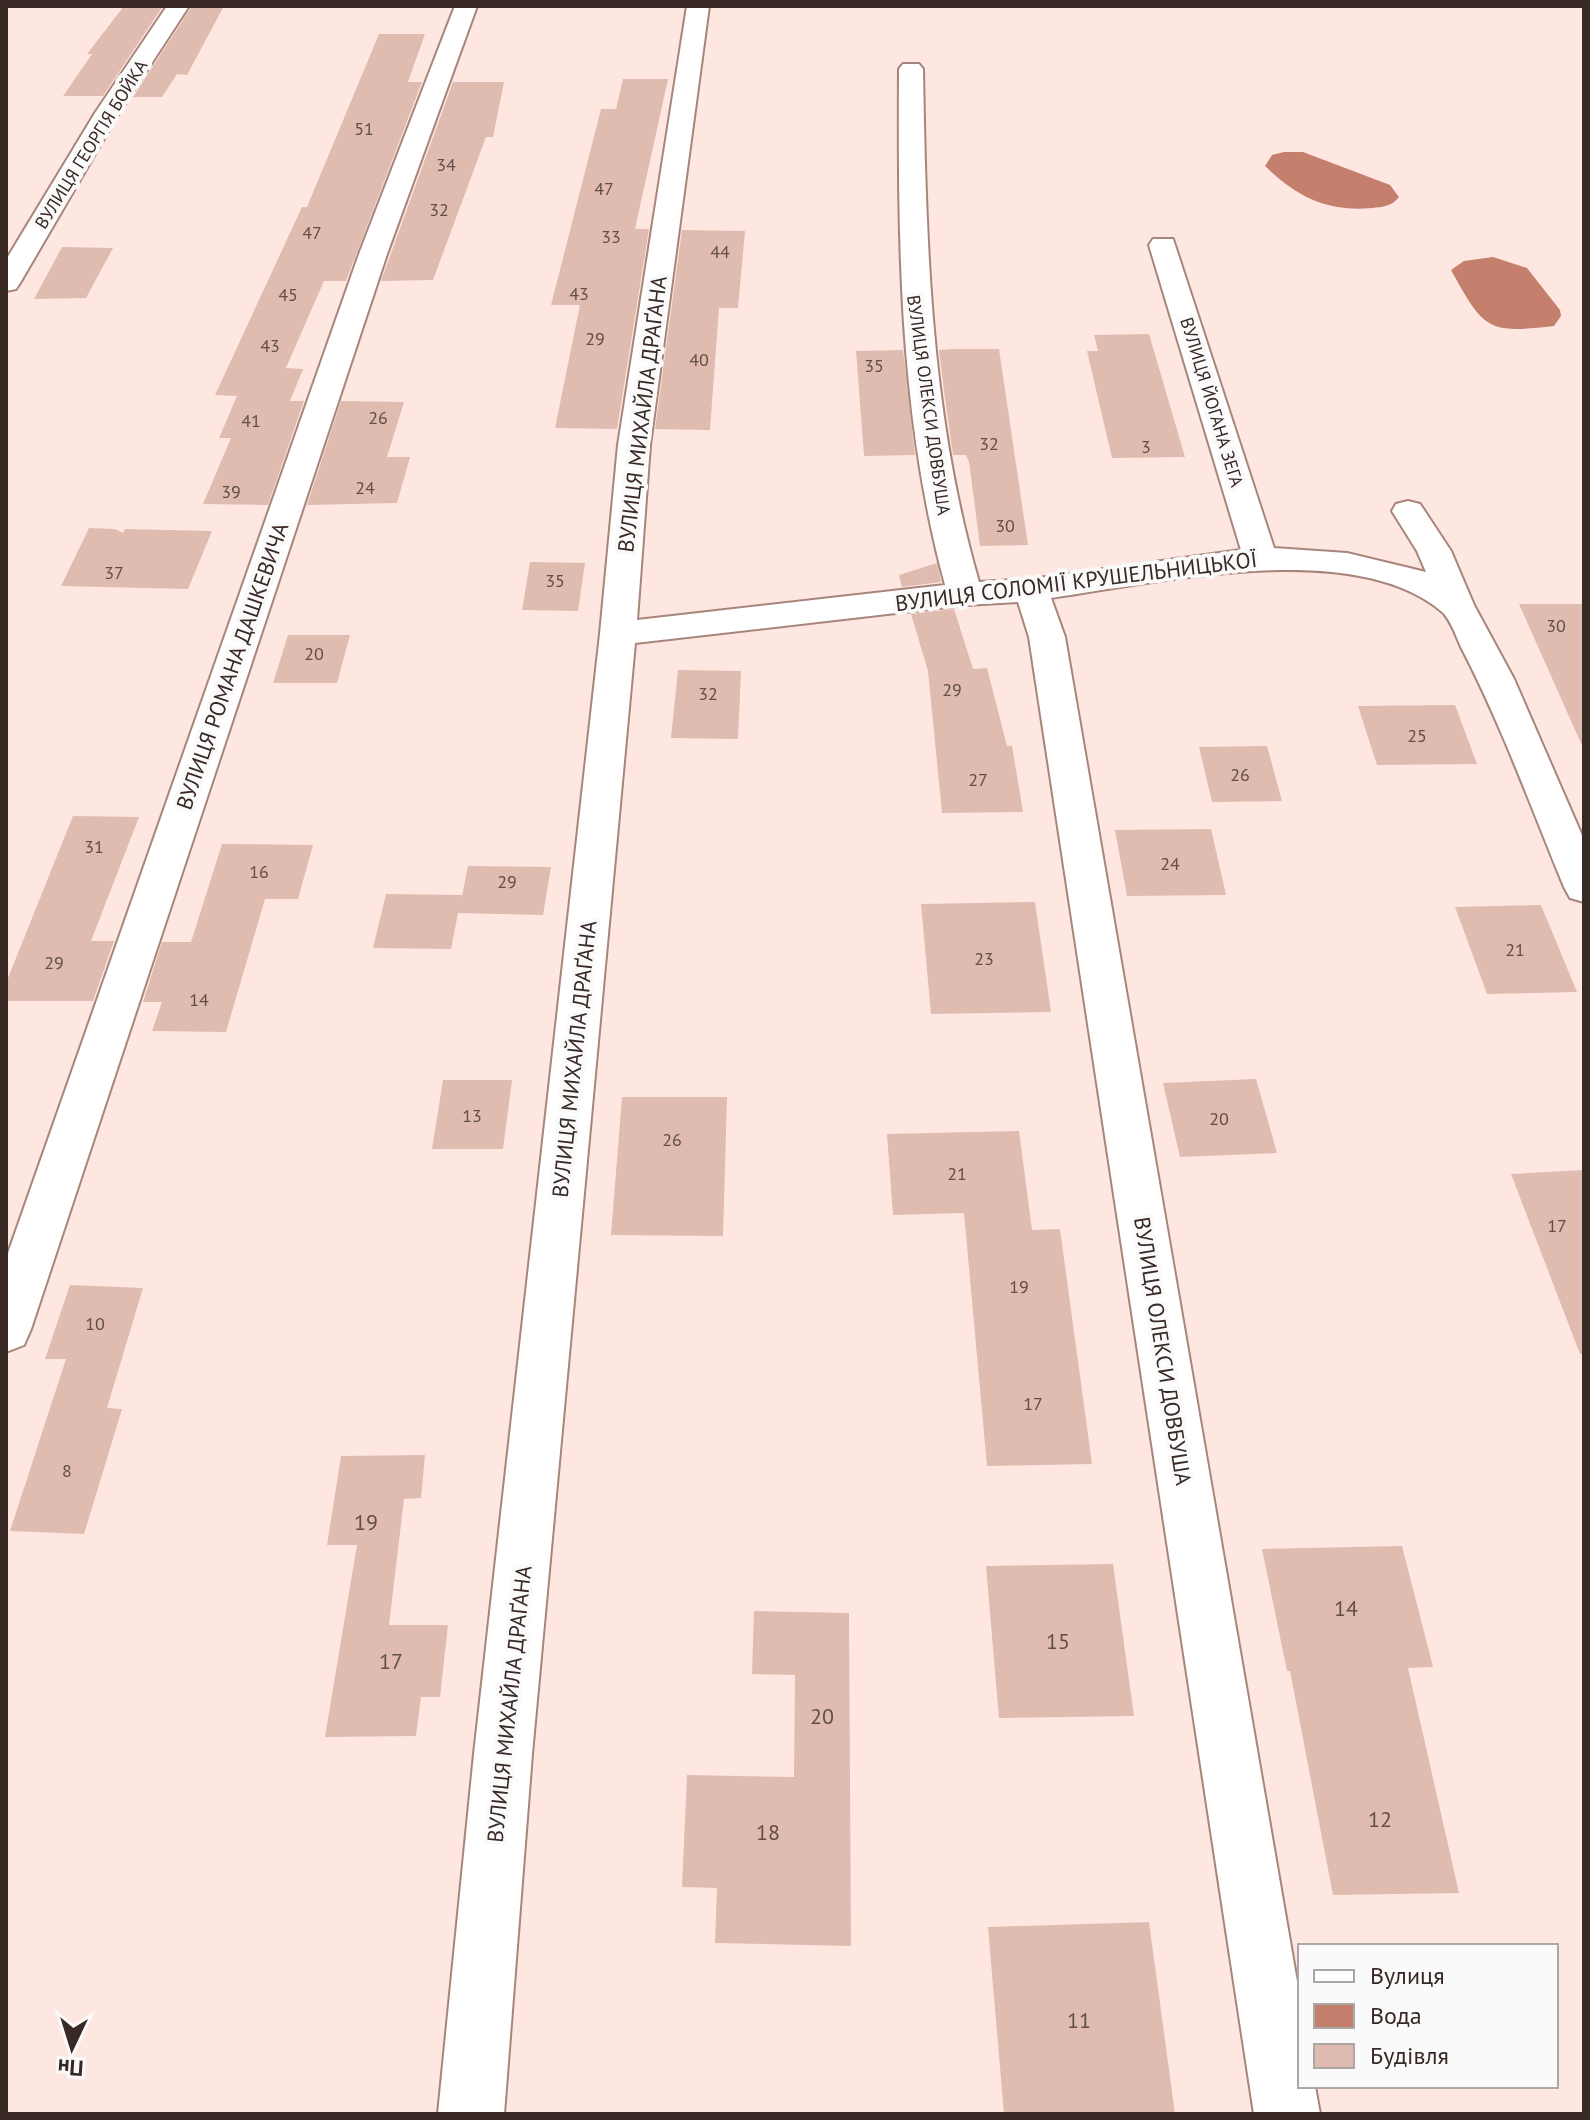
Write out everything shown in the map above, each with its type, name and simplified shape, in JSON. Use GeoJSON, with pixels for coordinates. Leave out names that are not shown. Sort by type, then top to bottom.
{"type":"FeatureCollection","features":[{"type":"Feature","properties":{"kind":"street","name":"ВУЛИЦЯ ГЕОРГІЯ БОЙКА"},"geometry":{"type":"LineString","coordinates":[[6,283],[107,113],[178,6]]}},
{"type":"Feature","properties":{"kind":"street","name":"ВУЛИЦЯ РОМАНА ДАШКЕВИЧА"},"geometry":{"type":"LineString","coordinates":[[6,1329],[373,254],[466,6]]}},
{"type":"Feature","properties":{"kind":"street","name":"ВУЛИЦЯ МИХАЙЛА ДРАҐАНА"},"geometry":{"type":"LineString","coordinates":[[471,2114],[502,1770],[618,634],[634,445],[698,6]]}},
{"type":"Feature","properties":{"kind":"street","name":"ВУЛИЦЯ ОЛЕКСИ ДОВБУША"},"geometry":{"type":"LineString","coordinates":[[911,69],[913,283],[927,417],[945,526],[965,594]]}},
{"type":"Feature","properties":{"kind":"street","name":"ВУЛИЦЯ ЙОГАНА ЗЕГА"},"geometry":{"type":"LineString","coordinates":[[1163,245],[1260,558]]}},
{"type":"Feature","properties":{"kind":"street"},"geometry":{"type":"LineString","coordinates":[[1408,511],[1434,551],[1457,605],[1496,679],[1584,887]]}},
{"type":"Feature","properties":{"kind":"street","name":"ВУЛИЦЯ СОЛОМІЇ КРУШЕЛЬНИЦЬКОЇ"},"geometry":{"type":"LineString","coordinates":[[618,634],[965,594],[1031,590],[1260,558],[1347,564],[1410,577],[1457,605]]}},
{"type":"Feature","properties":{"kind":"street","name":"ВУЛИЦЯ ОЛЕКСИ ДОВБУША"},"geometry":{"type":"LineString","coordinates":[[1031,590],[1047,637],[1287,2114]]}},
{"type":"Feature","properties":{"kind":"water"},"geometry":{"type":"Polygon","coordinates":[[[1303,152],[1390,185],[1399,197],[1384,206],[1356,209],[1314,200],[1289,186],[1265,166],[1272,155],[1303,152]]]}},
{"type":"Feature","properties":{"kind":"water"},"geometry":{"type":"Polygon","coordinates":[[[1493,257],[1527,268],[1560,310],[1561,316],[1554,326],[1514,329],[1489,323],[1480,316],[1451,270],[1464,261],[1493,257]]]}},
{"type":"Feature","properties":{"kind":"building"},"geometry":{"type":"Polygon","coordinates":[[[124,6],[163,6],[103,96],[63,96],[92,54],[87,54],[124,6]]]}},
{"type":"Feature","properties":{"kind":"building"},"geometry":{"type":"Polygon","coordinates":[[[192,6],[224,6],[187,75],[177,74],[162,97],[133,97],[192,6]]]}},
{"type":"Feature","properties":{"kind":"building"},"geometry":{"type":"Polygon","coordinates":[[[379,34],[425,34],[408,82],[422,82],[346,281],[324,281],[286,368],[303,369],[290,401],[304,401],[268,505],[203,504],[231,438],[219,438],[237,396],[215,395],[302,207],[307,207],[379,34]]]}},
{"type":"Feature","properties":{"kind":"building"},"geometry":{"type":"Polygon","coordinates":[[[623,79],[668,79],[635,229],[649,229],[617,429],[555,428],[580,305],[551,305],[601,109],[616,109],[623,79]]]}},
{"type":"Feature","properties":{"kind":"building"},"geometry":{"type":"Polygon","coordinates":[[[453,82],[504,82],[493,137],[486,137],[433,280],[381,281],[453,82]]]}},
{"type":"Feature","properties":{"kind":"building"},"geometry":{"type":"Polygon","coordinates":[[[682,230],[745,231],[738,308],[719,308],[710,430],[655,429],[682,230]]]}},
{"type":"Feature","properties":{"kind":"building"},"geometry":{"type":"Polygon","coordinates":[[[62,247],[113,248],[86,298],[34,299],[62,247]]]}},
{"type":"Feature","properties":{"kind":"building"},"geometry":{"type":"Polygon","coordinates":[[[1149,334],[1185,457],[1112,458],[1087,351],[1098,351],[1094,335],[1149,334]]]}},
{"type":"Feature","properties":{"kind":"building"},"geometry":{"type":"Polygon","coordinates":[[[999,349],[1028,545],[980,546],[969,462],[966,455],[953,455],[944,391],[939,350],[999,349]]]}},
{"type":"Feature","properties":{"kind":"building"},"geometry":{"type":"Polygon","coordinates":[[[903,350],[915,455],[864,456],[856,351],[903,350]]]}},
{"type":"Feature","properties":{"kind":"building"},"geometry":{"type":"Polygon","coordinates":[[[341,401],[404,402],[387,457],[410,457],[397,503],[307,505],[341,401]]]}},
{"type":"Feature","properties":{"kind":"building"},"geometry":{"type":"Polygon","coordinates":[[[89,528],[115,529],[123,533],[125,529],[212,531],[188,589],[61,586],[89,528]]]}},
{"type":"Feature","properties":{"kind":"building"},"geometry":{"type":"Polygon","coordinates":[[[530,562],[585,563],[578,611],[522,610],[530,562]]]}},
{"type":"Feature","properties":{"kind":"building"},"geometry":{"type":"Polygon","coordinates":[[[937,563],[941,582],[902,587],[899,575],[937,563]]]}},
{"type":"Feature","properties":{"kind":"building"},"geometry":{"type":"Polygon","coordinates":[[[1519,604],[1584,604],[1584,750],[1519,604]]]}},
{"type":"Feature","properties":{"kind":"building"},"geometry":{"type":"Polygon","coordinates":[[[954,609],[973,669],[987,668],[1007,746],[1012,746],[1023,812],[942,813],[928,671],[911,614],[954,609]]]}},
{"type":"Feature","properties":{"kind":"building"},"geometry":{"type":"Polygon","coordinates":[[[288,635],[350,635],[337,683],[273,683],[288,635]]]}},
{"type":"Feature","properties":{"kind":"building"},"geometry":{"type":"Polygon","coordinates":[[[678,670],[741,671],[738,739],[671,738],[678,670]]]}},
{"type":"Feature","properties":{"kind":"building"},"geometry":{"type":"Polygon","coordinates":[[[1455,705],[1477,764],[1377,765],[1358,706],[1455,705]]]}},
{"type":"Feature","properties":{"kind":"building"},"geometry":{"type":"Polygon","coordinates":[[[1267,746],[1282,801],[1212,802],[1199,747],[1267,746]]]}},
{"type":"Feature","properties":{"kind":"building"},"geometry":{"type":"Polygon","coordinates":[[[73,816],[139,817],[91,941],[114,941],[93,1001],[6,1001],[6,983],[73,816]]]}},
{"type":"Feature","properties":{"kind":"building"},"geometry":{"type":"Polygon","coordinates":[[[1211,829],[1226,895],[1127,896],[1115,830],[1211,829]]]}},
{"type":"Feature","properties":{"kind":"building"},"geometry":{"type":"Polygon","coordinates":[[[222,844],[313,845],[298,899],[265,899],[226,1032],[152,1031],[162,1002],[143,1002],[162,942],[191,942],[222,844]]]}},
{"type":"Feature","properties":{"kind":"building"},"geometry":{"type":"Polygon","coordinates":[[[468,866],[551,867],[543,915],[458,913],[451,949],[373,948],[386,894],[462,895],[461,901],[468,866]]]}},
{"type":"Feature","properties":{"kind":"building"},"geometry":{"type":"Polygon","coordinates":[[[1035,902],[1051,1012],[931,1014],[921,904],[1035,902]]]}},
{"type":"Feature","properties":{"kind":"building"},"geometry":{"type":"Polygon","coordinates":[[[1541,905],[1577,992],[1487,994],[1455,907],[1541,905]]]}},
{"type":"Feature","properties":{"kind":"building"},"geometry":{"type":"Polygon","coordinates":[[[1256,1079],[1277,1153],[1180,1157],[1163,1083],[1256,1079]]]}},
{"type":"Feature","properties":{"kind":"building"},"geometry":{"type":"Polygon","coordinates":[[[443,1080],[512,1080],[503,1149],[432,1149],[443,1080]]]}},
{"type":"Feature","properties":{"kind":"building"},"geometry":{"type":"Polygon","coordinates":[[[622,1097],[727,1097],[723,1236],[611,1235],[622,1097]]]}},
{"type":"Feature","properties":{"kind":"building"},"geometry":{"type":"Polygon","coordinates":[[[1019,1131],[1032,1230],[1060,1229],[1092,1464],[987,1466],[964,1213],[893,1215],[887,1134],[1019,1131]]]}},
{"type":"Feature","properties":{"kind":"building"},"geometry":{"type":"Polygon","coordinates":[[[1584,1170],[1584,1353],[1580,1354],[1511,1174],[1584,1170]]]}},
{"type":"Feature","properties":{"kind":"building"},"geometry":{"type":"Polygon","coordinates":[[[70,1285],[143,1288],[107,1408],[122,1409],[84,1534],[10,1531],[66,1359],[45,1359],[70,1285]]]}},
{"type":"Feature","properties":{"kind":"building"},"geometry":{"type":"Polygon","coordinates":[[[425,1455],[421,1498],[404,1499],[389,1625],[448,1625],[440,1697],[421,1697],[416,1736],[325,1737],[357,1545],[327,1545],[341,1456],[425,1455]]]}},
{"type":"Feature","properties":{"kind":"building"},"geometry":{"type":"Polygon","coordinates":[[[1402,1546],[1433,1667],[1408,1668],[1459,1893],[1333,1895],[1290,1671],[1287,1671],[1262,1549],[1402,1546]]]}},
{"type":"Feature","properties":{"kind":"building"},"geometry":{"type":"Polygon","coordinates":[[[1113,1564],[1134,1716],[999,1718],[986,1566],[1113,1564]]]}},
{"type":"Feature","properties":{"kind":"building"},"geometry":{"type":"Polygon","coordinates":[[[754,1611],[849,1613],[851,1946],[715,1943],[717,1888],[682,1887],[687,1775],[794,1777],[795,1675],[752,1674],[754,1611]]]}},
{"type":"Feature","properties":{"kind":"building"},"geometry":{"type":"Polygon","coordinates":[[[1149,1922],[1175,2114],[1004,2114],[988,1927],[1149,1922]]]}}]}
